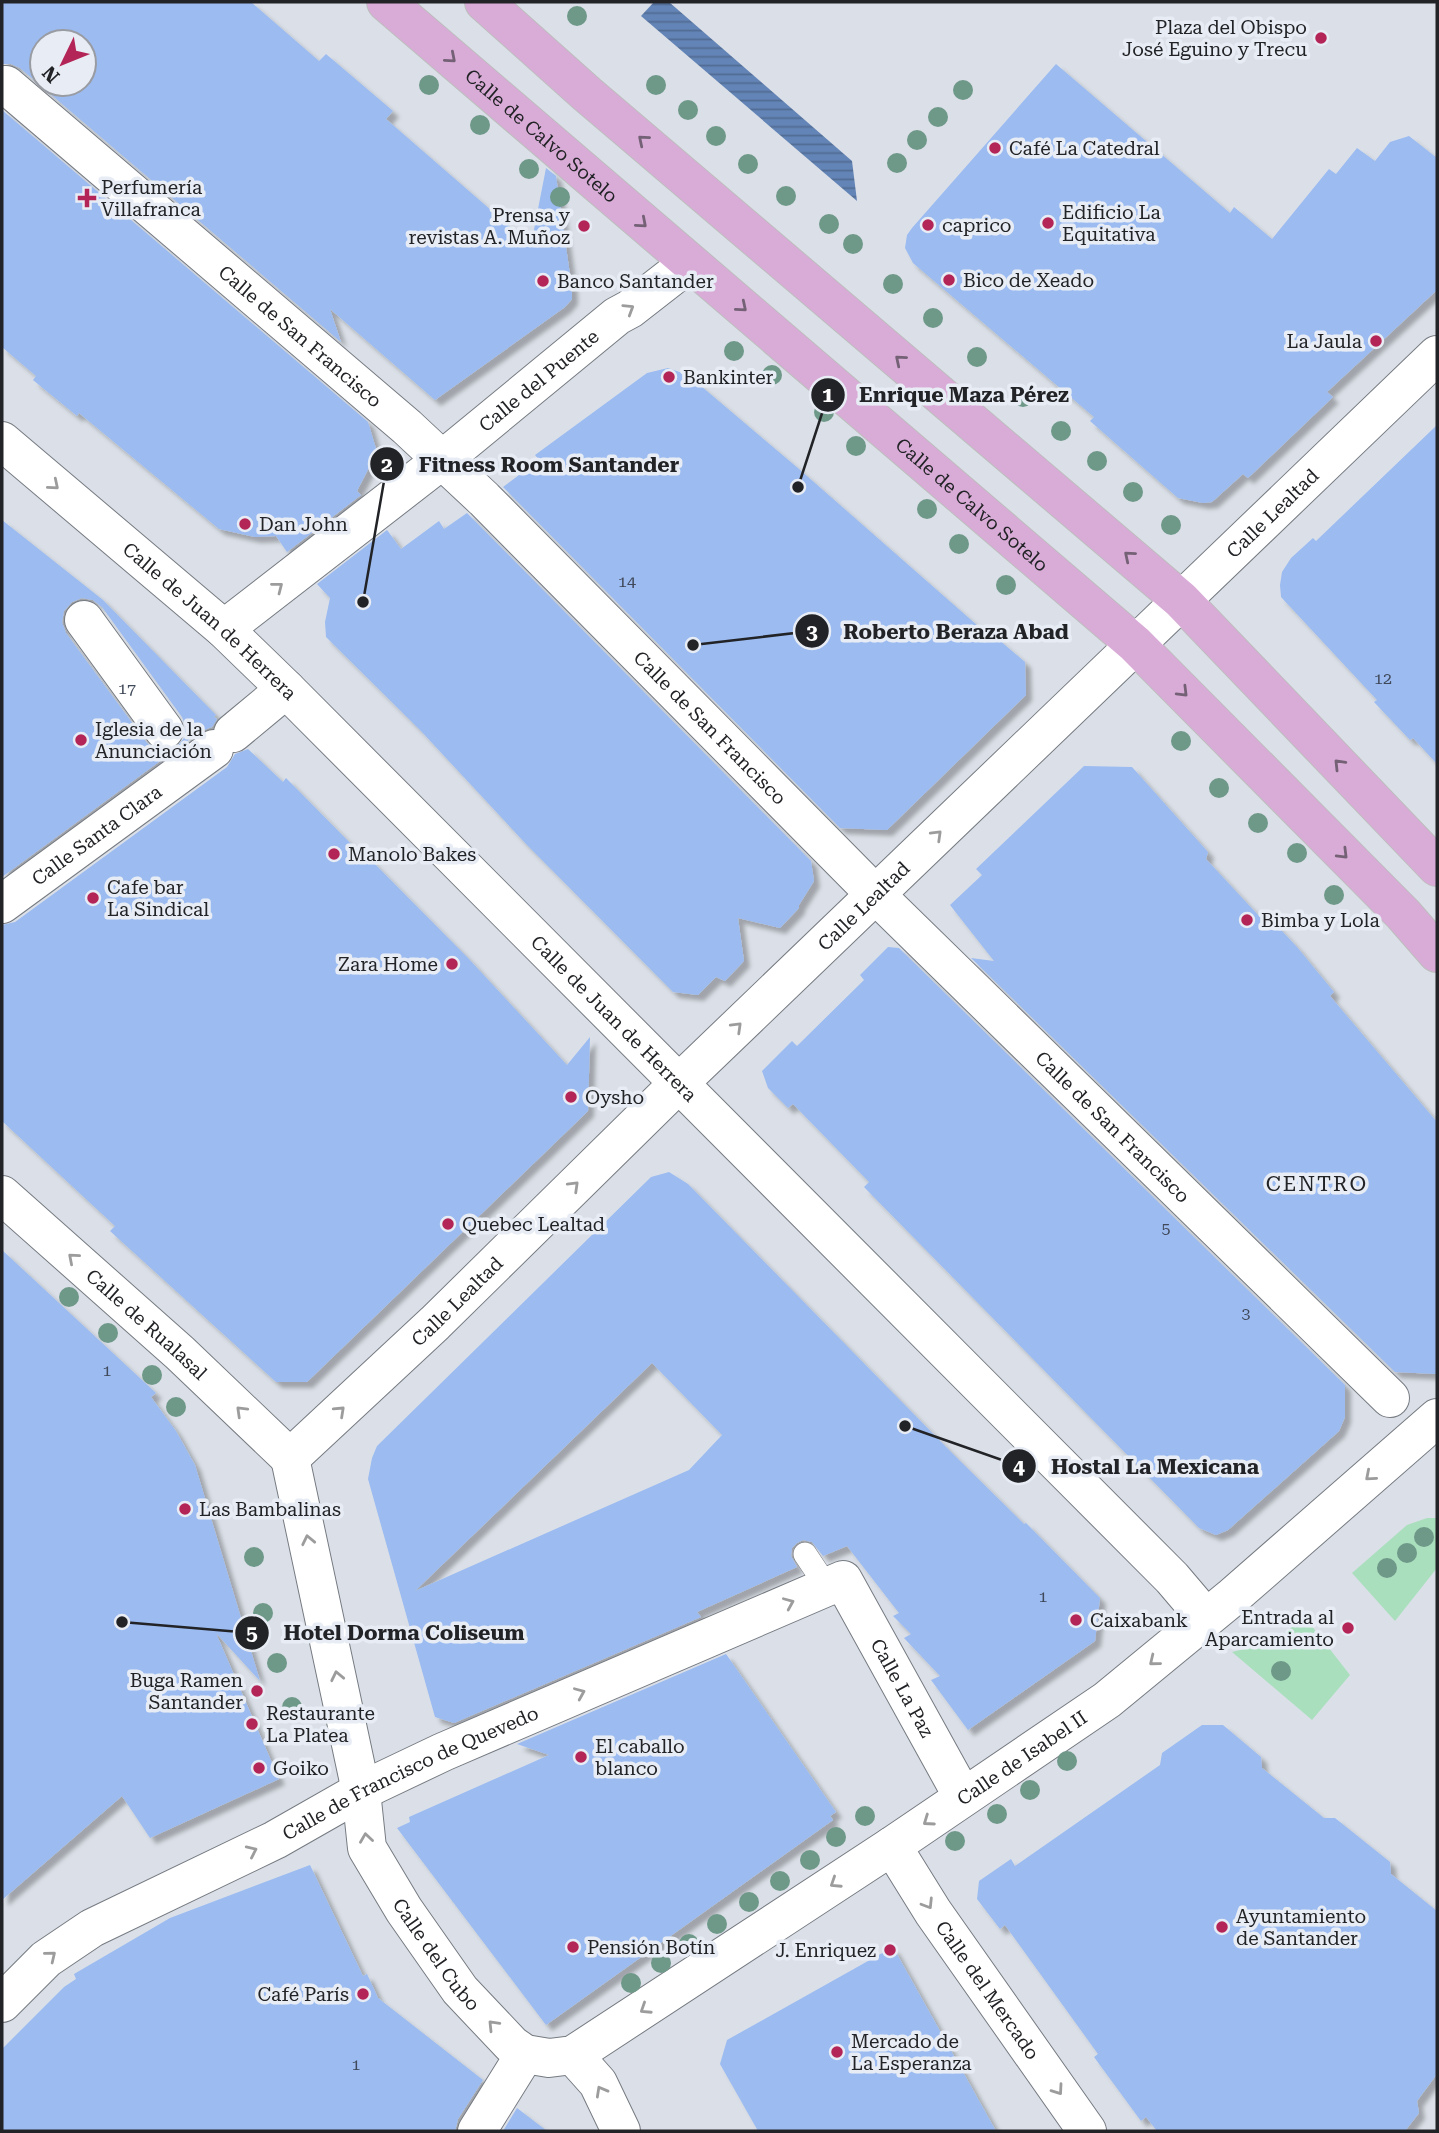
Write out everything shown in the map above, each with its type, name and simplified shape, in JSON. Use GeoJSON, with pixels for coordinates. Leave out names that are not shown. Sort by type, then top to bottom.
{"type":"FeatureCollection","features":[{"type":"Feature","properties":{"kind":"main road","name":"Calle de Calvo Sotelo"},"geometry":{"type":"LineString","coordinates":[[386,2],[1135,644],[1403,914],[1437,953]]}},
{"type":"Feature","properties":{"kind":"main road"},"geometry":{"type":"LineString","coordinates":[[495,5],[587,94],[1181,600],[1437,867]]}},
{"type":"Feature","properties":{"kind":"street","name":"Calle de San Francisco"},"geometry":{"type":"LineString","coordinates":[[6,85],[484,499],[875,894],[1390,1398]]}},
{"type":"Feature","properties":{"kind":"street","name":"Calle del Puente"},"geometry":{"type":"LineString","coordinates":[[224,629],[442,460],[617,316],[689,263]]}},
{"type":"Feature","properties":{"kind":"street","name":"Calle Lealtad"},"geometry":{"type":"LineString","coordinates":[[290,1458],[435,1323],[678,1084],[1437,355]]}},
{"type":"Feature","properties":{"kind":"street","name":"Calle de Juan de Herrera"},"geometry":{"type":"LineString","coordinates":[[2,441],[224,629],[286,689],[1172,1578],[1206,1618]]}},
{"type":"Feature","properties":{"kind":"street"},"geometry":{"type":"LineString","coordinates":[[83,620],[196,745]]}},
{"type":"Feature","properties":{"kind":"street","name":"Calle Santa Clara"},"geometry":{"type":"LineString","coordinates":[[2,904],[196,745],[286,689]]}},
{"type":"Feature","properties":{"kind":"street","name":"Calle de Rualasal"},"geometry":{"type":"LineString","coordinates":[[2,1195],[180,1353],[290,1458]]}},
{"type":"Feature","properties":{"kind":"street","name":"Calle de Isabel II"},"geometry":{"type":"LineString","coordinates":[[573,2055],[892,1846],[1107,1699],[1206,1618],[1437,1418]]}},
{"type":"Feature","properties":{"kind":"street","name":"Calle del Cubo"},"geometry":{"type":"LineString","coordinates":[[290,1458],[361,1791],[367,1848],[404,1910],[460,1990],[512,2045],[525,2053]]}},
{"type":"Feature","properties":{"kind":"street","name":"Calle de Francisco de Quevedo"},"geometry":{"type":"LineString","coordinates":[[2,2003],[46,1959],[92,1928],[275,1840],[361,1791],[443,1752],[835,1583]]}},
{"type":"Feature","properties":{"kind":"street","name":"Calle La Paz"},"geometry":{"type":"LineString","coordinates":[[835,1583],[963,1797]]}},
{"type":"Feature","properties":{"kind":"street","name":"Calle del Mercado"},"geometry":{"type":"LineString","coordinates":[[892,1846],[933,1912],[1087,2131]]}},
{"type":"Feature","properties":{"kind":"street"},"geometry":{"type":"LineString","coordinates":[[477,2131],[525,2053],[549,2058],[573,2055],[598,2083],[621,2131]]}},
{"type":"Feature","properties":{"kind":"lane"},"geometry":{"type":"LineString","coordinates":[[805,1554],[835,1583]]}},
{"type":"Feature","properties":{"kind":"green space"},"geometry":{"type":"Polygon","coordinates":[[[1427,1518],[1437,1518],[1437,1568],[1395,1621],[1352,1573],[1407,1525],[1427,1518]]]}},
{"type":"Feature","properties":{"kind":"green space"},"geometry":{"type":"Polygon","coordinates":[[[1304,1616],[1350,1675],[1312,1720],[1232,1652],[1276,1641],[1304,1616]]]}},
{"type":"Feature","properties":{"kind":"water"},"geometry":{"type":"Polygon","coordinates":[[[654,2],[669,2],[852,161],[857,201],[641,16],[654,2]]]}},
{"type":"Feature","properties":{"kind":"building"},"geometry":{"type":"Polygon","coordinates":[[[2,2],[251,2],[319,61],[326,54],[393,111],[386,119],[531,245],[546,168],[556,176],[572,299],[565,307],[435,400],[330,309],[341,342],[55,98],[98,98],[98,28],[28,28],[28,75],[11,64],[2,64],[2,2]]]}},
{"type":"Feature","properties":{"kind":"building"},"geometry":{"type":"Polygon","coordinates":[[[1056,64],[1230,213],[1234,207],[1272,239],[1329,169],[1336,174],[1357,148],[1375,161],[1390,142],[1409,136],[1437,158],[1437,290],[1327,392],[1333,397],[1248,478],[1243,474],[1212,502],[1178,498],[1090,421],[1094,417],[913,263],[905,248],[907,235],[912,228],[1056,64]]]}},
{"type":"Feature","properties":{"kind":"building"},"geometry":{"type":"Polygon","coordinates":[[[2,110],[368,422],[377,452],[357,491],[361,495],[287,552],[276,536],[255,537],[219,529],[79,413],[77,416],[33,380],[36,376],[2,347],[2,110]]]}},
{"type":"Feature","properties":{"kind":"building"},"geometry":{"type":"Polygon","coordinates":[[[668,368],[688,375],[978,626],[984,627],[1025,662],[1026,695],[887,830],[840,828],[503,487],[539,460],[535,455],[647,373],[668,368]]]}},
{"type":"Feature","properties":{"kind":"building"},"geometry":{"type":"Polygon","coordinates":[[[1437,425],[1437,764],[1374,702],[1377,700],[1281,597],[1280,585],[1282,572],[1291,558],[1313,538],[1316,541],[1437,425]]]}},
{"type":"Feature","properties":{"kind":"building"},"geometry":{"type":"Polygon","coordinates":[[[467,513],[811,861],[814,881],[799,908],[780,928],[738,918],[744,961],[725,981],[716,977],[698,995],[673,992],[526,844],[421,731],[326,637],[325,622],[330,598],[317,584],[387,530],[401,549],[439,521],[444,529],[467,513]]]}},
{"type":"Feature","properties":{"kind":"building","name":"Iglesia de la Anunciación"},"geometry":{"type":"Polygon","coordinates":[[[2,520],[103,600],[217,719],[212,727],[201,731],[2,877],[2,520]],[[82,598],[72,602],[64,611],[62,622],[66,633],[147,743],[156,750],[167,752],[176,748],[184,738],[186,727],[182,717],[102,607],[93,600],[82,598]]]}},
{"type":"Feature","properties":{"kind":"building"},"geometry":{"type":"Polygon","coordinates":[[[248,749],[283,782],[286,778],[358,851],[360,849],[468,958],[567,1065],[590,1037],[588,1111],[307,1382],[276,1382],[110,1231],[115,1226],[2,1121],[2,925],[15,922],[227,767],[235,754],[248,749]]]}},
{"type":"Feature","properties":{"kind":"building"},"geometry":{"type":"Polygon","coordinates":[[[1084,766],[1132,767],[1208,852],[1206,859],[1259,916],[1267,915],[1297,947],[1334,992],[1330,996],[1437,1122],[1437,1374],[1395,1372],[971,958],[994,961],[950,905],[982,875],[976,869],[1084,766]]]}},
{"type":"Feature","properties":{"kind":"building"},"geometry":{"type":"Polygon","coordinates":[[[888,947],[899,948],[1345,1385],[1345,1417],[1339,1431],[1228,1530],[1216,1535],[1199,1528],[864,1187],[869,1182],[793,1104],[788,1108],[768,1088],[762,1071],[792,1041],[797,1046],[864,980],[860,975],[888,947]]]}},
{"type":"Feature","properties":{"kind":"building"},"geometry":{"type":"Polygon","coordinates":[[[669,1172],[688,1184],[952,1453],[1100,1598],[1095,1641],[968,1730],[931,1680],[940,1676],[904,1638],[911,1634],[893,1616],[899,1613],[847,1546],[823,1556],[812,1542],[803,1540],[792,1548],[791,1556],[797,1567],[697,1612],[701,1617],[454,1723],[435,1717],[368,1479],[372,1458],[377,1446],[651,1177],[669,1172]],[[652,1363],[415,1591],[689,1470],[722,1435],[652,1363]]]}},
{"type":"Feature","properties":{"kind":"building"},"geometry":{"type":"Polygon","coordinates":[[[2,1250],[156,1393],[151,1397],[176,1431],[195,1465],[260,1681],[216,1633],[279,1779],[150,1838],[122,1796],[2,1900],[2,1250]]]}},
{"type":"Feature","properties":{"kind":"building"},"geometry":{"type":"Polygon","coordinates":[[[726,1654],[836,1812],[830,1816],[833,1820],[546,2025],[397,1828],[410,1822],[409,1817],[549,1755],[517,1744],[726,1654]]]}},
{"type":"Feature","properties":{"kind":"building","name":"Ayuntamiento de Santander"},"geometry":{"type":"Polygon","coordinates":[[[1202,1725],[1223,1725],[1261,1757],[1262,1768],[1324,1818],[1335,1818],[1390,1862],[1391,1874],[1437,1911],[1437,2074],[1417,2101],[1419,2113],[1405,2131],[1157,2131],[1146,2117],[1141,2121],[1094,2057],[1098,2054],[1005,1925],[1000,1929],[977,1899],[979,1881],[1011,1859],[1015,1866],[1160,1765],[1162,1753],[1202,1725]]]}},
{"type":"Feature","properties":{"kind":"building"},"geometry":{"type":"Polygon","coordinates":[[[310,1865],[363,1976],[367,1974],[378,1998],[483,2080],[458,2119],[455,2131],[2,2131],[2,2049],[64,1987],[76,1979],[74,1974],[170,1918],[310,1865]]]}},
{"type":"Feature","properties":{"kind":"building","name":"Mercado de La Esperanza"},"geometry":{"type":"Polygon","coordinates":[[[893,1947],[996,2131],[758,2131],[720,2064],[727,2040],[893,1947]]]}},
{"type":"Feature","properties":{"kind":"building"},"geometry":{"type":"Polygon","coordinates":[[[517,2108],[547,2131],[503,2131],[517,2108]]]}},
{"type":"Feature","properties":{"kind":"place","name":"Plaza del Obispo José Eguino y Trecu"},"geometry":{"type":"Point","coordinates":[1321,38]}},
{"type":"Feature","properties":{"kind":"place","name":"Café La Catedral"},"geometry":{"type":"Point","coordinates":[995,148]}},
{"type":"Feature","properties":{"kind":"place","name":"Perfumería Villafranca"},"geometry":{"type":"Point","coordinates":[87,198]}},
{"type":"Feature","properties":{"kind":"place","name":"Edificio La Equitativa"},"geometry":{"type":"Point","coordinates":[1048,223]}},
{"type":"Feature","properties":{"kind":"place","name":"caprico"},"geometry":{"type":"Point","coordinates":[928,225]}},
{"type":"Feature","properties":{"kind":"place","name":"Prensa y revistas A. Muñoz"},"geometry":{"type":"Point","coordinates":[584,226]}},
{"type":"Feature","properties":{"kind":"place","name":"Bico de Xeado"},"geometry":{"type":"Point","coordinates":[949,280]}},
{"type":"Feature","properties":{"kind":"place","name":"Banco Santander"},"geometry":{"type":"Point","coordinates":[543,281]}},
{"type":"Feature","properties":{"kind":"place","name":"La Jaula"},"geometry":{"type":"Point","coordinates":[1376,341]}},
{"type":"Feature","properties":{"kind":"place","name":"Bankinter"},"geometry":{"type":"Point","coordinates":[669,377]}},
{"type":"Feature","properties":{"kind":"place","name":"Enrique Maza Pérez"},"geometry":{"type":"Point","coordinates":[798,487]}},
{"type":"Feature","properties":{"kind":"place","name":"Dan John"},"geometry":{"type":"Point","coordinates":[245,524]}},
{"type":"Feature","properties":{"kind":"place","name":"Fitness Room Santander"},"geometry":{"type":"Point","coordinates":[363,602]}},
{"type":"Feature","properties":{"kind":"place","name":"Roberto Beraza Abad"},"geometry":{"type":"Point","coordinates":[693,645]}},
{"type":"Feature","properties":{"kind":"place","name":"Iglesia de la Anunciación"},"geometry":{"type":"Point","coordinates":[81,740]}},
{"type":"Feature","properties":{"kind":"place","name":"Manolo Bakes"},"geometry":{"type":"Point","coordinates":[334,854]}},
{"type":"Feature","properties":{"kind":"place","name":"Cafe bar La Sindical"},"geometry":{"type":"Point","coordinates":[93,898]}},
{"type":"Feature","properties":{"kind":"place","name":"Bimba y Lola"},"geometry":{"type":"Point","coordinates":[1247,920]}},
{"type":"Feature","properties":{"kind":"place","name":"Zara Home"},"geometry":{"type":"Point","coordinates":[452,964]}},
{"type":"Feature","properties":{"kind":"place","name":"Oysho"},"geometry":{"type":"Point","coordinates":[571,1097]}},
{"type":"Feature","properties":{"kind":"place","name":"Quebec Lealtad"},"geometry":{"type":"Point","coordinates":[448,1224]}},
{"type":"Feature","properties":{"kind":"place","name":"Hostal La Mexicana"},"geometry":{"type":"Point","coordinates":[905,1426]}},
{"type":"Feature","properties":{"kind":"place","name":"Las Bambalinas"},"geometry":{"type":"Point","coordinates":[185,1509]}},
{"type":"Feature","properties":{"kind":"place","name":"Caixabank"},"geometry":{"type":"Point","coordinates":[1076,1620]}},
{"type":"Feature","properties":{"kind":"place","name":"Hotel Dorma Coliseum"},"geometry":{"type":"Point","coordinates":[122,1622]}},
{"type":"Feature","properties":{"kind":"place","name":"Entrada al Aparcamiento"},"geometry":{"type":"Point","coordinates":[1348,1628]}},
{"type":"Feature","properties":{"kind":"place","name":"Buga Ramen Santander"},"geometry":{"type":"Point","coordinates":[257,1691]}},
{"type":"Feature","properties":{"kind":"place","name":"Restaurante La Platea"},"geometry":{"type":"Point","coordinates":[252,1724]}},
{"type":"Feature","properties":{"kind":"place","name":"El caballo blanco"},"geometry":{"type":"Point","coordinates":[581,1757]}},
{"type":"Feature","properties":{"kind":"place","name":"Goiko"},"geometry":{"type":"Point","coordinates":[259,1768]}},
{"type":"Feature","properties":{"kind":"place","name":"Ayuntamiento de Santander"},"geometry":{"type":"Point","coordinates":[1222,1927]}},
{"type":"Feature","properties":{"kind":"place","name":"Pensión Botín"},"geometry":{"type":"Point","coordinates":[573,1947]}},
{"type":"Feature","properties":{"kind":"place","name":"J. Enriquez"},"geometry":{"type":"Point","coordinates":[890,1950]}},
{"type":"Feature","properties":{"kind":"place","name":"Café París"},"geometry":{"type":"Point","coordinates":[363,1994]}},
{"type":"Feature","properties":{"kind":"place","name":"Mercado de La Esperanza"},"geometry":{"type":"Point","coordinates":[837,2052]}},
{"type":"Feature","properties":{"kind":"district","name":"CENTRO"},"geometry":{"type":"Point","coordinates":[1317,1184]}}]}
